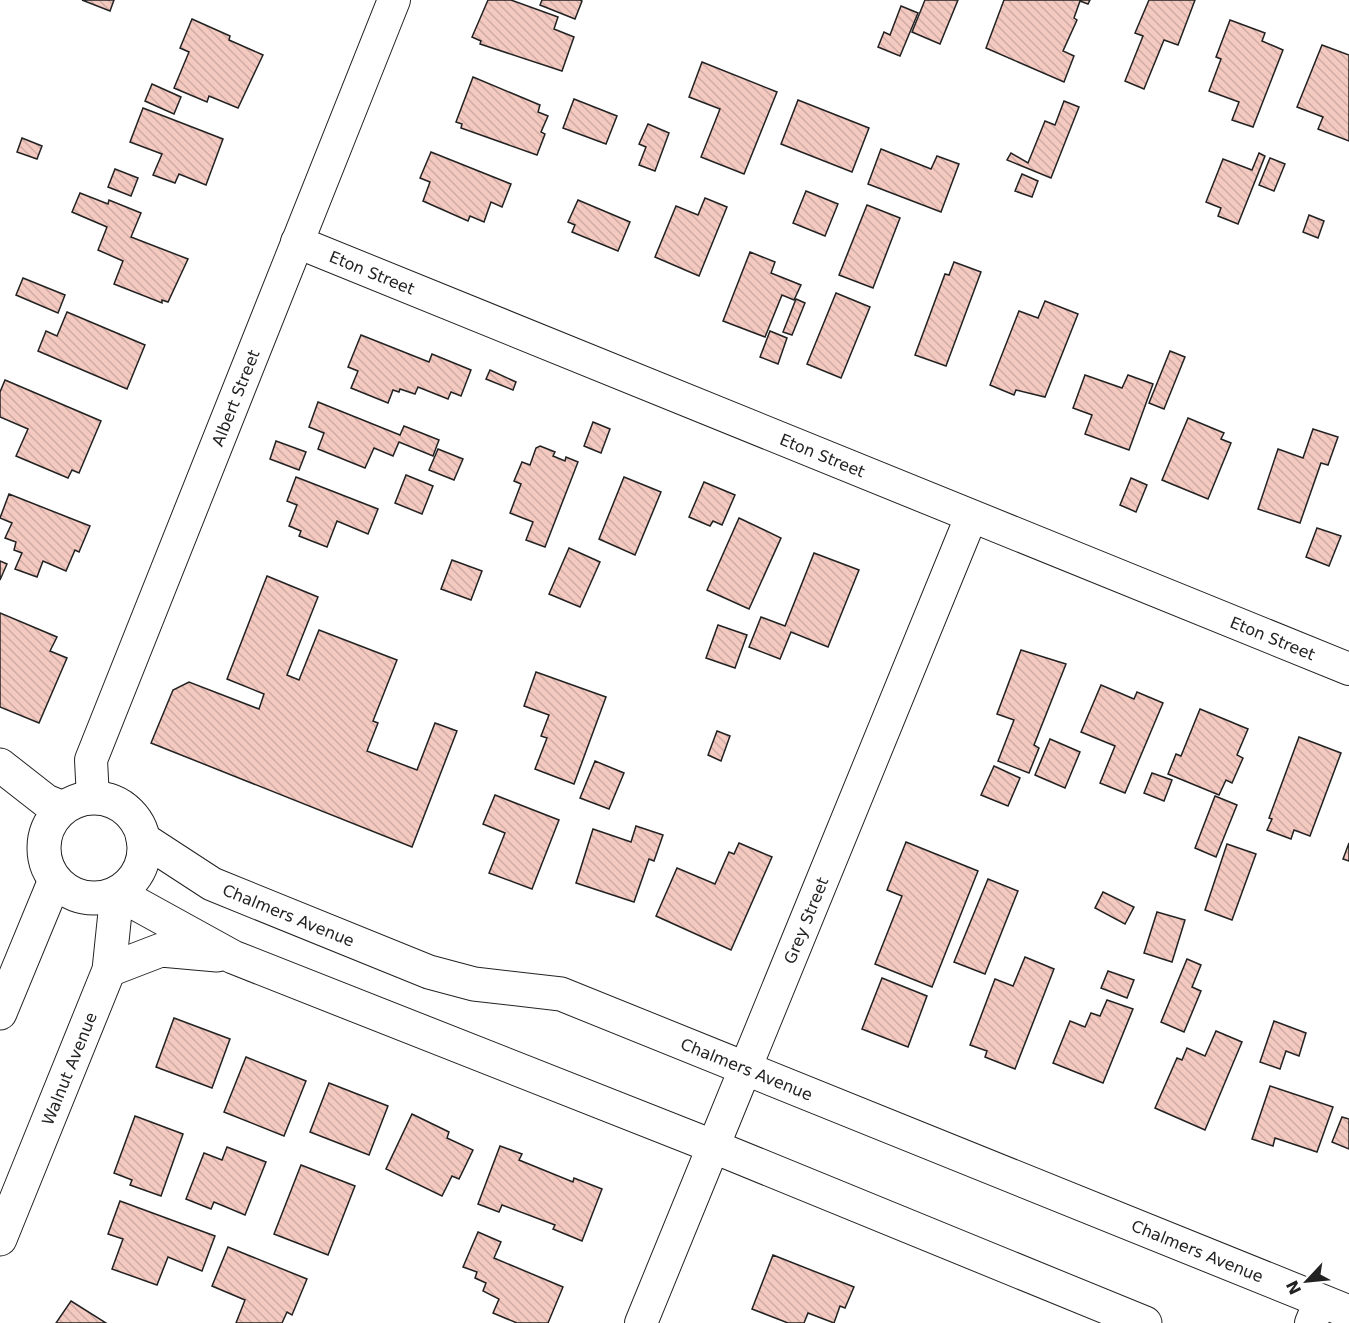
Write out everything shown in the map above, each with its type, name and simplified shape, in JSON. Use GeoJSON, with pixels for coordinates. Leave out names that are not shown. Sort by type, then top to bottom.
{"type":"FeatureCollection","features":[{"type":"Feature","properties":{"kind":"street","name":"Albert Street"},"geometry":{"type":"LineString","coordinates":[[78,803],[91,760],[394,0]]}},
{"type":"Feature","properties":{"kind":"street","name":"Eton Street"},"geometry":{"type":"LineString","coordinates":[[297,242],[1349,669]]}},
{"type":"Feature","properties":{"kind":"street","name":"Grey Street"},"geometry":{"type":"LineString","coordinates":[[641,1323],[744,1066],[971,517]]}},
{"type":"Feature","properties":{"kind":"street"},"geometry":{"type":"LineString","coordinates":[[0,765],[46,801],[120,805],[131,814],[144,839],[144,855],[139,871],[130,884],[117,893],[100,898],[83,897],[68,891],[54,880],[47,866],[44,842],[52,820],[78,803]]}},
{"type":"Feature","properties":{"kind":"street","name":"Chalmers Avenue"},"geometry":{"type":"LineString","coordinates":[[144,839],[212,884],[429,972],[474,984],[561,994],[744,1066],[1327,1312]]}},
{"type":"Feature","properties":{"kind":"street"},"geometry":{"type":"LineString","coordinates":[[0,1013],[54,880]]}},
{"type":"Feature","properties":{"kind":"street"},"geometry":{"type":"LineString","coordinates":[[117,893],[233,957],[712,1146],[1145,1323]]}},
{"type":"Feature","properties":{"kind":"street","name":"Walnut Avenue"},"geometry":{"type":"LineString","coordinates":[[0,1239],[109,970],[117,893]]}},
{"type":"Feature","properties":{"kind":"street"},"geometry":{"type":"LineString","coordinates":[[109,970],[161,950],[233,957]]}},
{"type":"Feature","properties":{"kind":"building"},"geometry":{"type":"Polygon","coordinates":[[[82,0],[114,0],[110,11],[82,0]]]}},
{"type":"Feature","properties":{"kind":"building"},"geometry":{"type":"Polygon","coordinates":[[[488,0],[511,0],[558,17],[554,29],[574,37],[562,71],[480,44],[481,41],[472,37],[488,0]]]}},
{"type":"Feature","properties":{"kind":"building"},"geometry":{"type":"Polygon","coordinates":[[[542,0],[582,1],[575,19],[540,5],[542,0]]]}},
{"type":"Feature","properties":{"kind":"building"},"geometry":{"type":"Polygon","coordinates":[[[925,0],[958,0],[940,44],[912,32],[925,0]]]}},
{"type":"Feature","properties":{"kind":"building"},"geometry":{"type":"Polygon","coordinates":[[[1004,0],[1090,0],[1088,4],[1080,1],[1074,18],[1077,20],[1063,51],[1074,56],[1064,82],[986,48],[1004,0]]]}},
{"type":"Feature","properties":{"kind":"building"},"geometry":{"type":"Polygon","coordinates":[[[1149,0],[1195,0],[1178,45],[1164,40],[1144,89],[1125,81],[1143,36],[1135,33],[1149,0]]]}},
{"type":"Feature","properties":{"kind":"building"},"geometry":{"type":"Polygon","coordinates":[[[901,6],[918,13],[900,56],[878,47],[884,32],[890,35],[901,6]]]}},
{"type":"Feature","properties":{"kind":"building"},"geometry":{"type":"Polygon","coordinates":[[[192,19],[230,36],[229,40],[263,55],[238,108],[209,96],[207,102],[174,88],[189,52],[180,48],[192,19]]]}},
{"type":"Feature","properties":{"kind":"building"},"geometry":{"type":"Polygon","coordinates":[[[1230,20],[1265,33],[1262,41],[1283,50],[1253,127],[1232,120],[1239,102],[1209,91],[1221,59],[1216,57],[1230,20]]]}},
{"type":"Feature","properties":{"kind":"building"},"geometry":{"type":"Polygon","coordinates":[[[1322,45],[1349,55],[1349,141],[1318,129],[1323,117],[1297,107],[1322,45]]]}},
{"type":"Feature","properties":{"kind":"building"},"geometry":{"type":"Polygon","coordinates":[[[702,62],[777,92],[744,174],[701,157],[720,109],[689,97],[702,62]]]}},
{"type":"Feature","properties":{"kind":"building"},"geometry":{"type":"Polygon","coordinates":[[[473,77],[540,105],[538,112],[548,116],[541,132],[545,134],[537,155],[461,128],[462,124],[456,122],[473,77]]]}},
{"type":"Feature","properties":{"kind":"building"},"geometry":{"type":"Polygon","coordinates":[[[152,84],[181,97],[174,114],[145,101],[152,84]]]}},
{"type":"Feature","properties":{"kind":"building"},"geometry":{"type":"Polygon","coordinates":[[[574,99],[617,116],[606,144],[563,128],[574,99]]]}},
{"type":"Feature","properties":{"kind":"building"},"geometry":{"type":"Polygon","coordinates":[[[798,100],[869,128],[852,172],[781,144],[798,100]]]}},
{"type":"Feature","properties":{"kind":"building"},"geometry":{"type":"Polygon","coordinates":[[[1064,101],[1079,107],[1051,178],[1007,160],[1011,153],[1028,163],[1045,121],[1055,125],[1064,101]]]}},
{"type":"Feature","properties":{"kind":"building"},"geometry":{"type":"Polygon","coordinates":[[[143,108],[223,139],[206,185],[179,174],[175,183],[153,175],[162,154],[130,142],[143,108]]]}},
{"type":"Feature","properties":{"kind":"building"},"geometry":{"type":"Polygon","coordinates":[[[648,124],[669,133],[655,171],[639,165],[646,147],[639,144],[648,124]]]}},
{"type":"Feature","properties":{"kind":"building"},"geometry":{"type":"Polygon","coordinates":[[[22,138],[42,146],[37,159],[17,152],[22,138]]]}},
{"type":"Feature","properties":{"kind":"building"},"geometry":{"type":"Polygon","coordinates":[[[881,149],[931,169],[937,156],[959,164],[941,212],[868,184],[881,149]]]}},
{"type":"Feature","properties":{"kind":"building"},"geometry":{"type":"Polygon","coordinates":[[[431,152],[511,184],[502,207],[491,202],[484,222],[470,216],[468,221],[423,201],[430,182],[420,178],[431,152]]]}},
{"type":"Feature","properties":{"kind":"building"},"geometry":{"type":"Polygon","coordinates":[[[1259,153],[1265,156],[1238,224],[1218,216],[1221,208],[1206,202],[1223,159],[1252,170],[1259,153]]]}},
{"type":"Feature","properties":{"kind":"building"},"geometry":{"type":"Polygon","coordinates":[[[1270,158],[1285,164],[1274,191],[1259,185],[1270,158]]]}},
{"type":"Feature","properties":{"kind":"building"},"geometry":{"type":"Polygon","coordinates":[[[115,169],[138,178],[131,196],[108,187],[115,169]]]}},
{"type":"Feature","properties":{"kind":"building"},"geometry":{"type":"Polygon","coordinates":[[[1022,174],[1038,181],[1032,197],[1015,191],[1022,174]]]}},
{"type":"Feature","properties":{"kind":"building"},"geometry":{"type":"Polygon","coordinates":[[[806,191],[838,204],[825,236],[793,223],[806,191]]]}},
{"type":"Feature","properties":{"kind":"building"},"geometry":{"type":"Polygon","coordinates":[[[80,193],[108,204],[109,200],[141,213],[131,237],[188,259],[168,302],[162,300],[162,303],[114,284],[123,261],[98,250],[107,227],[72,212],[80,193]]]}},
{"type":"Feature","properties":{"kind":"building"},"geometry":{"type":"Polygon","coordinates":[[[705,198],[727,207],[699,276],[655,257],[676,206],[698,215],[705,198]]]}},
{"type":"Feature","properties":{"kind":"building"},"geometry":{"type":"Polygon","coordinates":[[[578,200],[630,222],[618,251],[572,232],[575,225],[568,222],[578,200]]]}},
{"type":"Feature","properties":{"kind":"building"},"geometry":{"type":"Polygon","coordinates":[[[867,205],[900,218],[873,288],[839,275],[867,205]]]}},
{"type":"Feature","properties":{"kind":"building"},"geometry":{"type":"Polygon","coordinates":[[[1309,215],[1324,221],[1318,238],[1303,232],[1309,215]]]}},
{"type":"Feature","properties":{"kind":"building"},"geometry":{"type":"Polygon","coordinates":[[[750,252],[775,262],[771,273],[801,285],[794,300],[782,295],[765,337],[723,321],[750,252]]]}},
{"type":"Feature","properties":{"kind":"building"},"geometry":{"type":"Polygon","coordinates":[[[954,262],[981,272],[946,366],[915,355],[945,274],[949,275],[954,262]]]}},
{"type":"Feature","properties":{"kind":"building"},"geometry":{"type":"Polygon","coordinates":[[[23,278],[65,295],[58,313],[16,295],[23,278]]]}},
{"type":"Feature","properties":{"kind":"building"},"geometry":{"type":"Polygon","coordinates":[[[836,293],[870,307],[841,378],[807,364],[836,293]]]}},
{"type":"Feature","properties":{"kind":"building"},"geometry":{"type":"Polygon","coordinates":[[[796,299],[805,303],[792,335],[783,332],[796,299]]]}},
{"type":"Feature","properties":{"kind":"building"},"geometry":{"type":"Polygon","coordinates":[[[1045,301],[1078,314],[1045,397],[1016,390],[1014,395],[990,385],[1019,311],[1038,318],[1045,301]]]}},
{"type":"Feature","properties":{"kind":"building"},"geometry":{"type":"Polygon","coordinates":[[[67,312],[145,345],[127,389],[38,351],[46,331],[57,336],[67,312]]]}},
{"type":"Feature","properties":{"kind":"building"},"geometry":{"type":"Polygon","coordinates":[[[770,331],[787,338],[778,364],[760,357],[770,331]]]}},
{"type":"Feature","properties":{"kind":"building"},"geometry":{"type":"Polygon","coordinates":[[[361,335],[429,362],[432,354],[471,370],[461,396],[451,392],[448,399],[418,387],[415,394],[400,389],[399,392],[393,390],[388,403],[351,388],[358,371],[348,367],[361,335]]]}},
{"type":"Feature","properties":{"kind":"building"},"geometry":{"type":"Polygon","coordinates":[[[1170,351],[1185,357],[1164,409],[1149,403],[1170,351]]]}},
{"type":"Feature","properties":{"kind":"building"},"geometry":{"type":"Polygon","coordinates":[[[490,370],[516,382],[513,390],[486,379],[490,370]]]}},
{"type":"Feature","properties":{"kind":"building"},"geometry":{"type":"Polygon","coordinates":[[[1085,375],[1122,388],[1128,375],[1153,384],[1129,450],[1085,434],[1092,415],[1073,408],[1085,375]]]}},
{"type":"Feature","properties":{"kind":"building"},"geometry":{"type":"Polygon","coordinates":[[[5,380],[101,421],[79,473],[72,470],[68,478],[16,456],[28,429],[0,417],[0,392],[5,380]]]}},
{"type":"Feature","properties":{"kind":"building"},"geometry":{"type":"Polygon","coordinates":[[[318,402],[400,435],[404,426],[439,440],[433,456],[399,442],[393,456],[374,448],[365,468],[318,449],[324,433],[309,427],[318,402]]]}},
{"type":"Feature","properties":{"kind":"building"},"geometry":{"type":"Polygon","coordinates":[[[1188,418],[1224,433],[1221,439],[1231,443],[1208,499],[1162,480],[1188,418]]]}},
{"type":"Feature","properties":{"kind":"building"},"geometry":{"type":"Polygon","coordinates":[[[593,422],[610,429],[601,453],[584,446],[593,422]]]}},
{"type":"Feature","properties":{"kind":"building"},"geometry":{"type":"Polygon","coordinates":[[[1313,429],[1338,437],[1328,465],[1321,463],[1300,523],[1258,509],[1278,449],[1303,458],[1313,429]]]}},
{"type":"Feature","properties":{"kind":"building"},"geometry":{"type":"Polygon","coordinates":[[[276,441],[306,452],[299,470],[270,459],[276,441]]]}},
{"type":"Feature","properties":{"kind":"building"},"geometry":{"type":"Polygon","coordinates":[[[540,446],[555,452],[553,456],[565,461],[566,457],[578,462],[545,547],[526,540],[533,522],[510,513],[521,484],[514,481],[522,462],[530,465],[536,448],[540,446]]]}},
{"type":"Feature","properties":{"kind":"building"},"geometry":{"type":"Polygon","coordinates":[[[438,449],[463,459],[454,480],[429,470],[438,449]]]}},
{"type":"Feature","properties":{"kind":"building"},"geometry":{"type":"Polygon","coordinates":[[[406,475],[433,486],[422,514],[395,503],[406,475]]]}},
{"type":"Feature","properties":{"kind":"building"},"geometry":{"type":"Polygon","coordinates":[[[296,477],[378,509],[368,534],[337,521],[327,547],[299,536],[301,531],[289,526],[297,505],[287,501],[296,477]]]}},
{"type":"Feature","properties":{"kind":"building"},"geometry":{"type":"Polygon","coordinates":[[[624,477],[661,492],[635,555],[599,539],[624,477]]]}},
{"type":"Feature","properties":{"kind":"building"},"geometry":{"type":"Polygon","coordinates":[[[1131,478],[1147,485],[1136,512],[1120,505],[1131,478]]]}},
{"type":"Feature","properties":{"kind":"building"},"geometry":{"type":"Polygon","coordinates":[[[704,482],[735,495],[722,525],[713,521],[710,526],[689,517],[704,482]]]}},
{"type":"Feature","properties":{"kind":"building"},"geometry":{"type":"Polygon","coordinates":[[[9,494],[90,526],[79,552],[75,550],[66,571],[43,561],[37,577],[15,569],[22,553],[14,550],[16,542],[5,538],[12,523],[0,518],[9,494]]]}},
{"type":"Feature","properties":{"kind":"building"},"geometry":{"type":"Polygon","coordinates":[[[739,518],[781,538],[749,609],[707,590],[739,518]]]}},
{"type":"Feature","properties":{"kind":"building"},"geometry":{"type":"Polygon","coordinates":[[[1317,528],[1341,536],[1329,566],[1306,557],[1317,528]]]}},
{"type":"Feature","properties":{"kind":"building"},"geometry":{"type":"Polygon","coordinates":[[[569,548],[600,562],[580,607],[549,594],[569,548]]]}},
{"type":"Feature","properties":{"kind":"building"},"geometry":{"type":"Polygon","coordinates":[[[814,553],[859,570],[828,647],[791,632],[780,659],[749,647],[761,617],[785,626],[814,553]]]}},
{"type":"Feature","properties":{"kind":"building"},"geometry":{"type":"Polygon","coordinates":[[[452,560],[482,571],[471,600],[441,589],[452,560]]]}},
{"type":"Feature","properties":{"kind":"building"},"geometry":{"type":"Polygon","coordinates":[[[0,561],[7,564],[0,580],[0,561]]]}},
{"type":"Feature","properties":{"kind":"building"},"geometry":{"type":"Polygon","coordinates":[[[267,576],[318,597],[287,675],[299,680],[319,630],[397,660],[373,721],[378,723],[367,751],[417,770],[435,723],[457,731],[412,847],[151,743],[173,690],[189,682],[259,709],[264,694],[227,679],[267,576]]]}},
{"type":"Feature","properties":{"kind":"building"},"geometry":{"type":"Polygon","coordinates":[[[0,613],[57,637],[50,651],[67,658],[39,723],[0,707],[0,613]]]}},
{"type":"Feature","properties":{"kind":"building"},"geometry":{"type":"Polygon","coordinates":[[[718,625],[747,635],[735,668],[706,658],[718,625]]]}},
{"type":"Feature","properties":{"kind":"building"},"geometry":{"type":"Polygon","coordinates":[[[1021,650],[1066,664],[1034,745],[1039,748],[1029,773],[998,761],[1014,720],[997,714],[1021,650]]]}},
{"type":"Feature","properties":{"kind":"building"},"geometry":{"type":"Polygon","coordinates":[[[536,672],[606,697],[574,784],[535,769],[547,738],[541,736],[549,715],[524,706],[536,672]]]}},
{"type":"Feature","properties":{"kind":"building"},"geometry":{"type":"Polygon","coordinates":[[[1101,685],[1134,699],[1137,692],[1163,703],[1125,793],[1100,783],[1115,746],[1081,732],[1101,685]]]}},
{"type":"Feature","properties":{"kind":"building"},"geometry":{"type":"Polygon","coordinates":[[[1200,709],[1248,729],[1237,755],[1243,758],[1232,783],[1226,780],[1219,795],[1168,774],[1176,754],[1181,756],[1200,709]]]}},
{"type":"Feature","properties":{"kind":"building"},"geometry":{"type":"Polygon","coordinates":[[[717,731],[730,736],[721,761],[708,755],[717,731]]]}},
{"type":"Feature","properties":{"kind":"building"},"geometry":{"type":"Polygon","coordinates":[[[1299,737],[1341,753],[1310,836],[1294,830],[1291,839],[1267,830],[1272,819],[1269,818],[1299,737]]]}},
{"type":"Feature","properties":{"kind":"building"},"geometry":{"type":"Polygon","coordinates":[[[1050,739],[1080,752],[1065,788],[1035,775],[1050,739]]]}},
{"type":"Feature","properties":{"kind":"building"},"geometry":{"type":"Polygon","coordinates":[[[595,761],[624,773],[609,809],[580,798],[595,761]]]}},
{"type":"Feature","properties":{"kind":"building"},"geometry":{"type":"Polygon","coordinates":[[[994,766],[1020,778],[1008,806],[981,795],[994,766]]]}},
{"type":"Feature","properties":{"kind":"building"},"geometry":{"type":"Polygon","coordinates":[[[1152,773],[1172,780],[1164,801],[1144,793],[1152,773]]]}},
{"type":"Feature","properties":{"kind":"building"},"geometry":{"type":"Polygon","coordinates":[[[495,795],[559,820],[532,889],[489,873],[505,833],[483,824],[495,795]]]}},
{"type":"Feature","properties":{"kind":"building"},"geometry":{"type":"Polygon","coordinates":[[[1215,796],[1237,805],[1216,857],[1195,848],[1215,796]]]}},
{"type":"Feature","properties":{"kind":"building"},"geometry":{"type":"Polygon","coordinates":[[[636,826],[663,835],[654,861],[649,859],[634,902],[576,883],[593,829],[631,842],[636,826]]]}},
{"type":"Feature","properties":{"kind":"building"},"geometry":{"type":"Polygon","coordinates":[[[906,842],[978,871],[932,987],[875,964],[902,896],[887,890],[906,842]]]}},
{"type":"Feature","properties":{"kind":"building"},"geometry":{"type":"Polygon","coordinates":[[[739,843],[772,857],[731,950],[656,916],[677,868],[715,884],[729,852],[734,854],[739,843]]]}},
{"type":"Feature","properties":{"kind":"building"},"geometry":{"type":"Polygon","coordinates":[[[1349,843],[1349,861],[1343,859],[1349,843]]]}},
{"type":"Feature","properties":{"kind":"building"},"geometry":{"type":"Polygon","coordinates":[[[1227,844],[1256,854],[1232,920],[1205,910],[1227,844]]]}},
{"type":"Feature","properties":{"kind":"building"},"geometry":{"type":"Polygon","coordinates":[[[988,879],[1018,891],[985,974],[954,962],[988,879]]]}},
{"type":"Feature","properties":{"kind":"building"},"geometry":{"type":"Polygon","coordinates":[[[1103,892],[1134,907],[1125,924],[1095,908],[1103,892]]]}},
{"type":"Feature","properties":{"kind":"building"},"geometry":{"type":"Polygon","coordinates":[[[1157,912],[1185,920],[1172,962],[1144,953],[1157,912]]]}},
{"type":"Feature","properties":{"kind":"building"},"geometry":{"type":"Polygon","coordinates":[[[1025,957],[1054,969],[1015,1069],[985,1057],[987,1051],[970,1045],[995,979],[1013,986],[1025,957]]]}},
{"type":"Feature","properties":{"kind":"building"},"geometry":{"type":"Polygon","coordinates":[[[1187,959],[1201,965],[1192,987],[1201,991],[1184,1032],[1161,1022],[1187,959]]]}},
{"type":"Feature","properties":{"kind":"building"},"geometry":{"type":"Polygon","coordinates":[[[1108,971],[1134,980],[1127,998],[1101,988],[1108,971]]]}},
{"type":"Feature","properties":{"kind":"building"},"geometry":{"type":"Polygon","coordinates":[[[882,978],[927,996],[908,1047],[862,1029],[882,978]]]}},
{"type":"Feature","properties":{"kind":"building"},"geometry":{"type":"Polygon","coordinates":[[[1107,1000],[1133,1009],[1103,1083],[1053,1063],[1070,1021],[1085,1027],[1091,1013],[1100,1016],[1107,1000]]]}},
{"type":"Feature","properties":{"kind":"building"},"geometry":{"type":"Polygon","coordinates":[[[174,1018],[230,1039],[212,1088],[156,1067],[174,1018]]]}},
{"type":"Feature","properties":{"kind":"building"},"geometry":{"type":"Polygon","coordinates":[[[1274,1021],[1306,1033],[1299,1056],[1286,1051],[1280,1069],[1260,1062],[1274,1021]]]}},
{"type":"Feature","properties":{"kind":"building"},"geometry":{"type":"Polygon","coordinates":[[[1216,1031],[1242,1042],[1205,1130],[1155,1108],[1177,1058],[1182,1060],[1187,1048],[1205,1056],[1216,1031]]]}},
{"type":"Feature","properties":{"kind":"building"},"geometry":{"type":"Polygon","coordinates":[[[246,1057],[306,1081],[284,1136],[224,1112],[246,1057]]]}},
{"type":"Feature","properties":{"kind":"building"},"geometry":{"type":"Polygon","coordinates":[[[329,1083],[388,1106],[369,1155],[310,1132],[329,1083]]]}},
{"type":"Feature","properties":{"kind":"building"},"geometry":{"type":"Polygon","coordinates":[[[1270,1086],[1333,1107],[1317,1152],[1275,1138],[1273,1146],[1252,1139],[1270,1086]]]}},
{"type":"Feature","properties":{"kind":"building"},"geometry":{"type":"Polygon","coordinates":[[[412,1114],[449,1132],[447,1138],[473,1150],[459,1179],[452,1176],[442,1196],[386,1169],[412,1114]]]}},
{"type":"Feature","properties":{"kind":"building"},"geometry":{"type":"Polygon","coordinates":[[[135,1116],[183,1134],[161,1196],[130,1185],[132,1180],[114,1173],[135,1116]]]}},
{"type":"Feature","properties":{"kind":"building"},"geometry":{"type":"Polygon","coordinates":[[[1342,1117],[1349,1119],[1349,1149],[1332,1142],[1342,1117]]]}},
{"type":"Feature","properties":{"kind":"building"},"geometry":{"type":"Polygon","coordinates":[[[500,1146],[522,1154],[519,1160],[573,1182],[574,1178],[602,1189],[582,1241],[553,1229],[555,1225],[502,1205],[499,1212],[478,1204],[500,1146]]]}},
{"type":"Feature","properties":{"kind":"building"},"geometry":{"type":"Polygon","coordinates":[[[227,1147],[266,1162],[245,1215],[214,1202],[211,1209],[186,1199],[204,1153],[222,1160],[227,1147]]]}},
{"type":"Feature","properties":{"kind":"building"},"geometry":{"type":"Polygon","coordinates":[[[301,1165],[355,1186],[328,1255],[274,1234],[301,1165]]]}},
{"type":"Feature","properties":{"kind":"building"},"geometry":{"type":"Polygon","coordinates":[[[120,1201],[215,1236],[202,1271],[168,1257],[157,1285],[112,1269],[123,1239],[108,1234],[120,1201]]]}},
{"type":"Feature","properties":{"kind":"building"},"geometry":{"type":"Polygon","coordinates":[[[478,1232],[501,1242],[494,1258],[563,1287],[548,1323],[517,1323],[493,1313],[499,1299],[483,1291],[486,1283],[475,1278],[477,1272],[463,1267],[478,1232]]]}},
{"type":"Feature","properties":{"kind":"building"},"geometry":{"type":"Polygon","coordinates":[[[228,1247],[307,1279],[292,1315],[287,1312],[282,1323],[236,1323],[245,1300],[212,1286],[228,1247]]]}},
{"type":"Feature","properties":{"kind":"building"},"geometry":{"type":"Polygon","coordinates":[[[773,1255],[854,1287],[845,1308],[840,1306],[834,1323],[808,1313],[804,1323],[788,1323],[752,1309],[773,1255]]]}},
{"type":"Feature","properties":{"kind":"building"},"geometry":{"type":"Polygon","coordinates":[[[71,1301],[106,1323],[56,1323],[71,1301]]]}}]}
